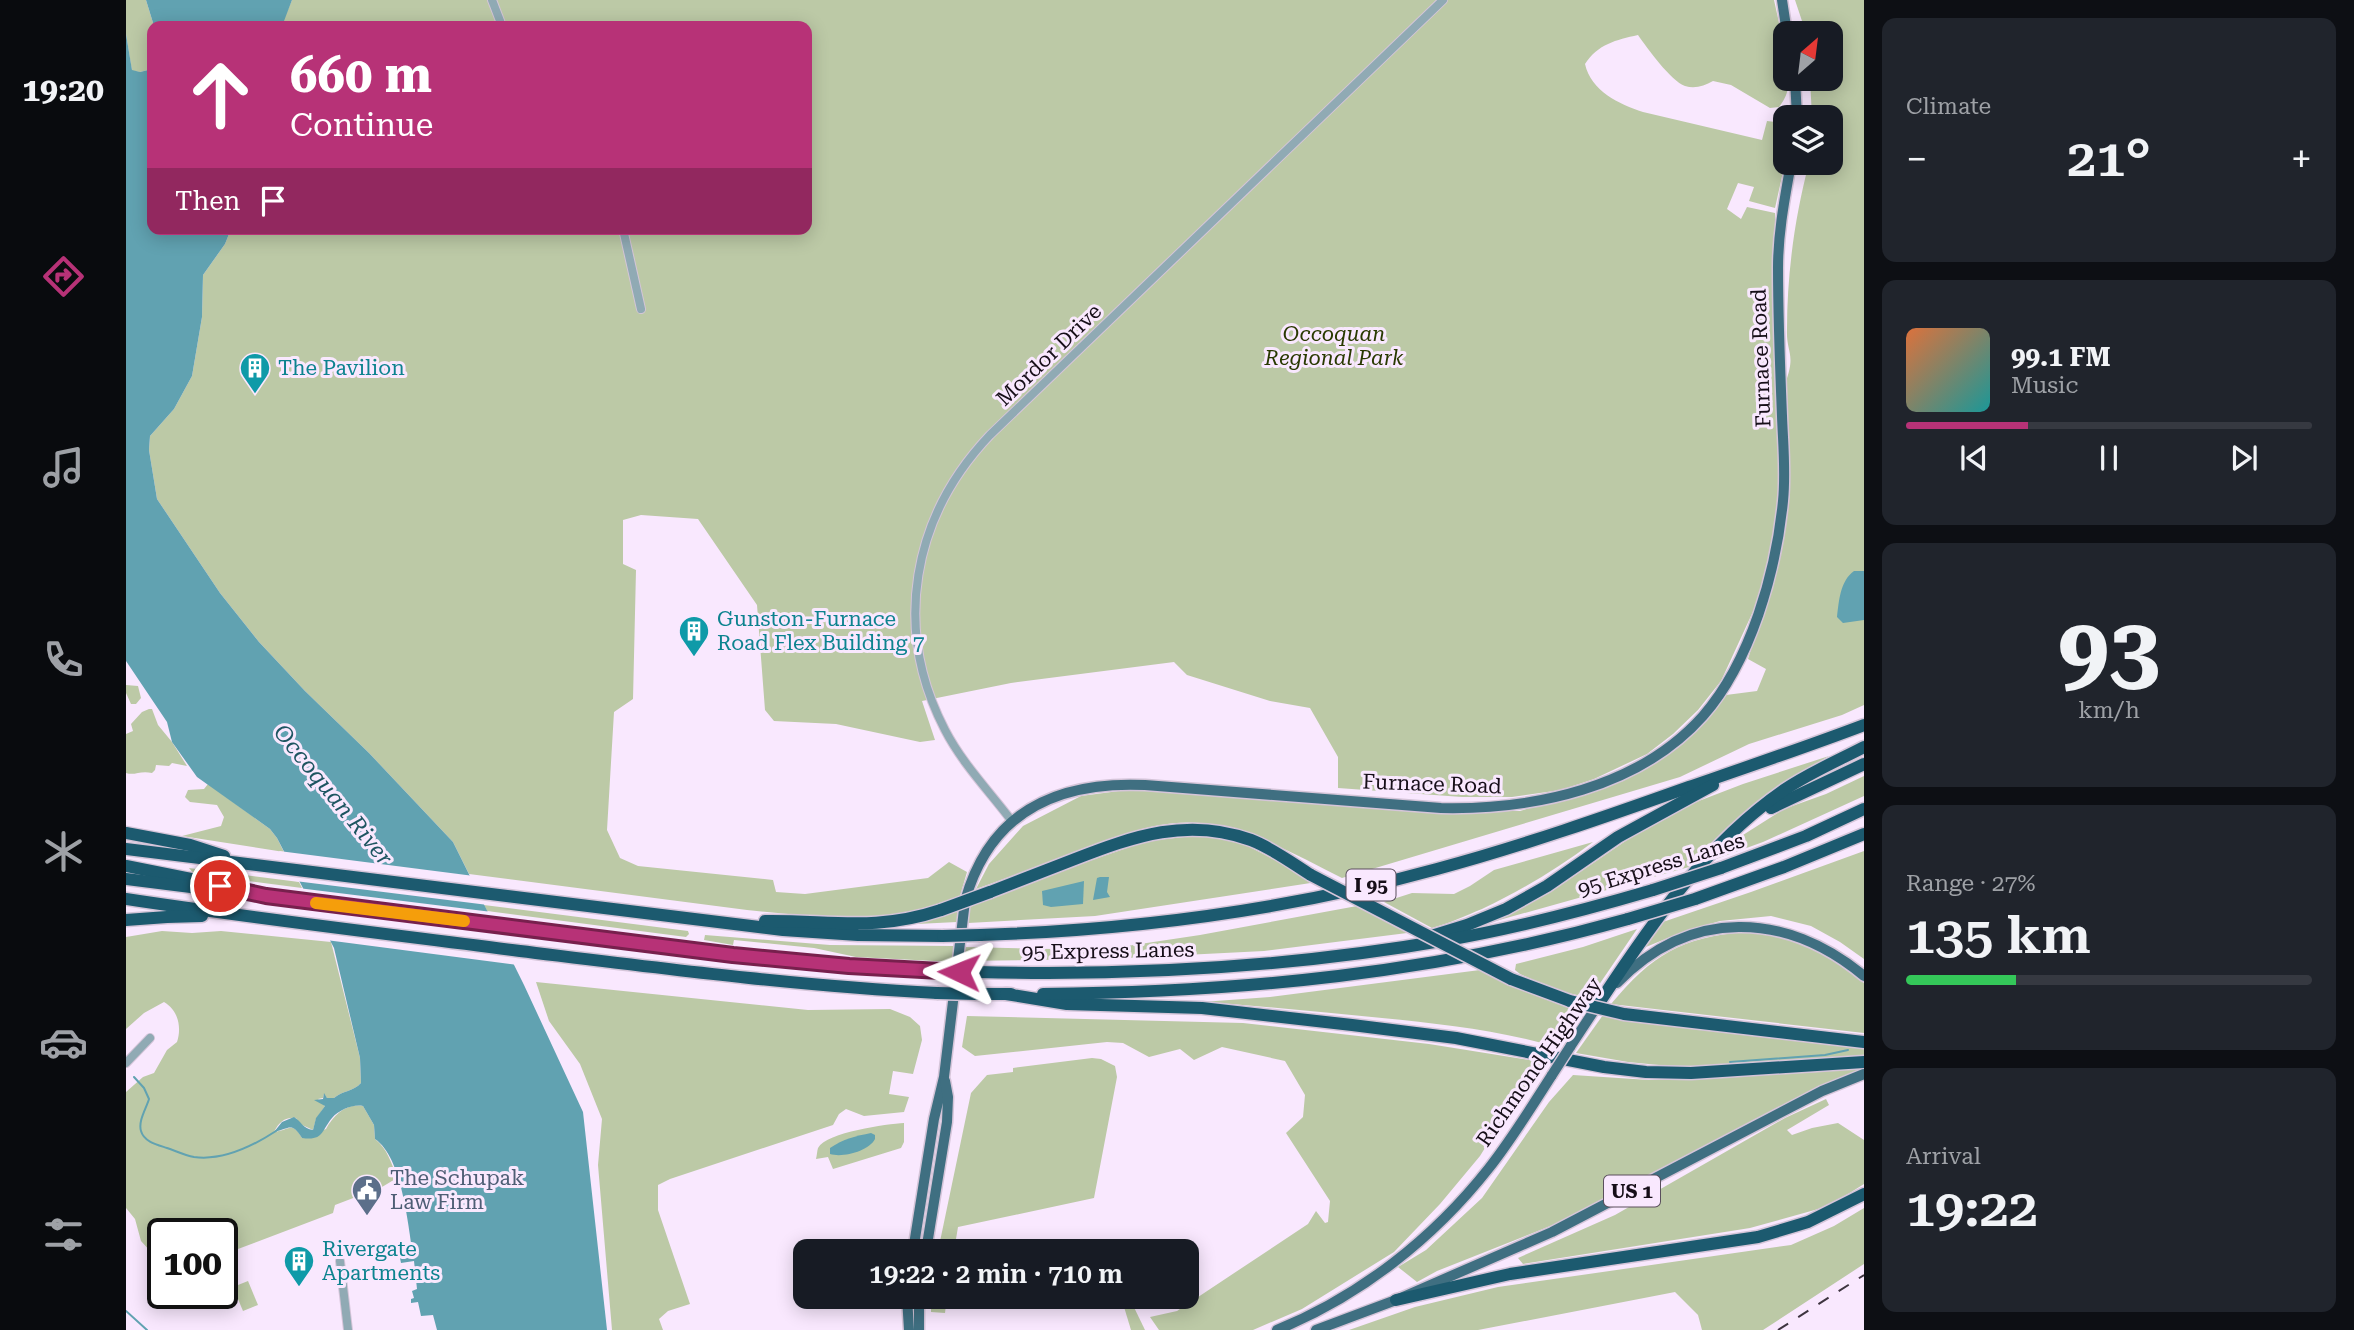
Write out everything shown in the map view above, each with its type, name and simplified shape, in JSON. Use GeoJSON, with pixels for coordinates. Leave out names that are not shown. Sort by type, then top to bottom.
{"type":"FeatureCollection","features":[{"type":"Feature","properties":{"kind":"highway","name":"I 95"},"geometry":{"type":"LineString","coordinates":[[126,849],[714,922],[858,935],[943,936],[1044,932],[1156,923],[1247,910],[1435,870],[1522,845],[1864,725]]}},
{"type":"Feature","properties":{"kind":"highway"},"geometry":{"type":"LineString","coordinates":[[1601,1000],[1648,929],[1715,849],[1753,813],[1786,788],[1864,747]]}},
{"type":"Feature","properties":{"kind":"highway"},"geometry":{"type":"LineString","coordinates":[[1715,849],[1764,812],[1864,764]]}},
{"type":"Feature","properties":{"kind":"highway"},"geometry":{"type":"LineString","coordinates":[[1377,952],[1467,925],[1506,909],[1547,886],[1644,822],[1748,767]]}},
{"type":"Feature","properties":{"kind":"highway","name":"95 Express Lanes"},"geometry":{"type":"LineString","coordinates":[[126,879],[780,960],[939,971],[1055,974],[1243,967],[1377,952],[1570,914],[1721,868],[1864,809]]}},
{"type":"Feature","properties":{"kind":"highway"},"geometry":{"type":"LineString","coordinates":[[714,922],[874,924],[909,920],[1126,839],[1175,830],[1216,831],[1254,841],[1311,875],[1511,979],[1570,1001],[1624,1014],[1864,1042]]}},
{"type":"Feature","properties":{"kind":"highway"},"geometry":{"type":"LineString","coordinates":[[126,833],[200,848],[244,863]]}},
{"type":"Feature","properties":{"kind":"highway"},"geometry":{"type":"LineString","coordinates":[[126,899],[243,916],[781,982],[1006,995],[1206,989],[1353,976],[1495,952],[1628,919],[1695,899],[1864,834]]}},
{"type":"Feature","properties":{"kind":"highway"},"geometry":{"type":"LineString","coordinates":[[126,866],[266,896]]}},
{"type":"Feature","properties":{"kind":"highway"},"geometry":{"type":"LineString","coordinates":[[126,920],[167,916],[243,916]]}},
{"type":"Feature","properties":{"kind":"highway"},"geometry":{"type":"LineString","coordinates":[[1006,995],[1067,1004],[1202,1008],[1312,1020],[1456,1038],[1604,1067],[1646,1072],[1691,1073],[1864,1062]]}},
{"type":"Feature","properties":{"kind":"highway"},"geometry":{"type":"LineString","coordinates":[[1396,1300],[1510,1274],[1758,1237],[1808,1222],[1864,1194]]}},
{"type":"Feature","properties":{"kind":"main road"},"geometry":{"type":"LineString","coordinates":[[1782,0],[1785,21]]}},
{"type":"Feature","properties":{"kind":"main road","name":"Furnace Road"},"geometry":{"type":"LineString","coordinates":[[916,1239],[934,1119],[944,1077],[965,901],[980,864],[1011,820],[1055,796],[1107,784],[1441,808],[1498,807],[1551,798],[1601,782],[1654,757],[1680,738],[1714,703],[1737,664],[1763,597],[1776,549],[1784,476],[1778,250],[1789,175]]}},
{"type":"Feature","properties":{"kind":"main road","name":"Richmond Highway"},"geometry":{"type":"LineString","coordinates":[[1277,1330],[1339,1299],[1391,1264],[1428,1234],[1487,1170],[1601,1000],[1622,978],[1656,950],[1685,938],[1722,929],[1762,929],[1801,937],[1836,955],[1864,976]]}},
{"type":"Feature","properties":{"kind":"main road","name":"US 1"},"geometry":{"type":"LineString","coordinates":[[1316,1330],[1396,1300],[1552,1232],[1822,1091],[1864,1074]]}},
{"type":"Feature","properties":{"kind":"main road","name":"Furnace Road"},"geometry":{"type":"LineString","coordinates":[[928,1239],[947,1122],[948,1097],[944,1077]]}},
{"type":"Feature","properties":{"kind":"main road"},"geometry":{"type":"LineString","coordinates":[[908,1309],[909,1330]]}},
{"type":"Feature","properties":{"kind":"main road"},"geometry":{"type":"LineString","coordinates":[[919,1309],[919,1330]]}},
{"type":"Feature","properties":{"kind":"street"},"geometry":{"type":"LineString","coordinates":[[492,0],[500,21]]}},
{"type":"Feature","properties":{"kind":"street","name":"Mordor Drive"},"geometry":{"type":"LineString","coordinates":[[1011,820],[946,732],[929,695],[919,658],[915,614],[918,572],[930,529],[943,499],[968,460],[990,435],[1443,0]]}},
{"type":"Feature","properties":{"kind":"street"},"geometry":{"type":"LineString","coordinates":[[624,235],[641,309]]}},
{"type":"Feature","properties":{"kind":"street"},"geometry":{"type":"LineString","coordinates":[[126,1063],[150,1038]]}},
{"type":"Feature","properties":{"kind":"street"},"geometry":{"type":"LineString","coordinates":[[340,1261],[348,1330]]}},
{"type":"Feature","properties":{"kind":"green space"},"geometry":{"type":"Polygon","coordinates":[[[126,0],[146,0],[152,21],[147,21],[147,70],[132,71],[126,34],[126,0]]]}},
{"type":"Feature","properties":{"kind":"green space","name":"Occoquan Regional Park"},"geometry":{"type":"Polygon","coordinates":[[[292,0],[1774,0],[1779,21],[1773,21],[1773,91],[1787,91],[1780,105],[1773,105],[1773,108],[1731,85],[1713,81],[1692,87],[1679,83],[1653,56],[1638,35],[1602,47],[1585,64],[1593,82],[1607,95],[1643,112],[1762,140],[1767,121],[1773,122],[1773,175],[1782,175],[1775,208],[1749,201],[1754,187],[1738,183],[1727,209],[1741,219],[1747,207],[1775,213],[1779,471],[1777,518],[1762,592],[1721,681],[1698,710],[1647,754],[1594,779],[1561,790],[1512,797],[1462,797],[1338,788],[1338,757],[1310,708],[1270,701],[1187,675],[1174,662],[1011,683],[922,701],[935,740],[920,742],[836,724],[774,721],[765,710],[757,605],[698,519],[641,515],[623,520],[623,564],[636,570],[633,699],[614,712],[607,830],[620,858],[638,866],[773,880],[776,892],[805,894],[928,878],[949,862],[967,872],[960,896],[934,907],[894,916],[830,918],[747,910],[469,874],[453,842],[259,642],[220,593],[157,499],[149,450],[150,436],[174,409],[192,376],[202,317],[203,275],[229,235],[812,235],[812,21],[283,21],[292,0]]]}},
{"type":"Feature","properties":{"kind":"green space"},"geometry":{"type":"Polygon","coordinates":[[[1795,0],[1864,0],[1864,705],[1842,715],[1749,744],[1680,777],[1342,878],[1248,834],[1214,825],[1177,823],[1141,829],[976,889],[989,864],[1023,826],[1081,796],[1134,789],[1368,808],[1520,811],[1623,781],[1691,736],[1726,695],[1757,691],[1766,669],[1748,659],[1780,555],[1790,494],[1786,381],[1790,354],[1787,308],[1800,203],[1806,175],[1843,175],[1843,105],[1811,105],[1811,91],[1843,91],[1843,21],[1802,21],[1795,0]]]}},
{"type":"Feature","properties":{"kind":"green space"},"geometry":{"type":"Polygon","coordinates":[[[126,685],[138,686],[141,698],[136,704],[131,704],[126,685]]]}},
{"type":"Feature","properties":{"kind":"green space"},"geometry":{"type":"Polygon","coordinates":[[[152,709],[158,725],[187,766],[172,763],[169,766],[156,765],[152,773],[126,773],[126,734],[133,731],[131,724],[142,712],[152,709]]]}},
{"type":"Feature","properties":{"kind":"green space"},"geometry":{"type":"Polygon","coordinates":[[[1829,756],[1779,786],[1689,867],[1478,926],[1549,893],[1655,821],[1743,784],[1829,756]]]}},
{"type":"Feature","properties":{"kind":"green space"},"geometry":{"type":"Polygon","coordinates":[[[1864,776],[1864,796],[1763,842],[1716,859],[1743,835],[1784,809],[1826,794],[1864,776]]]}},
{"type":"Feature","properties":{"kind":"green space"},"geometry":{"type":"Polygon","coordinates":[[[208,784],[270,829],[284,852],[182,836],[221,826],[224,817],[217,805],[190,802],[185,797],[188,790],[204,789],[208,784]]]}},
{"type":"Feature","properties":{"kind":"green space"},"geometry":{"type":"Polygon","coordinates":[[[1203,835],[1242,843],[1317,882],[1095,916],[968,923],[970,907],[1031,881],[1147,841],[1203,835]]]}},
{"type":"Feature","properties":{"kind":"green space"},"geometry":{"type":"Polygon","coordinates":[[[1593,842],[1553,870],[1511,894],[1482,909],[1432,928],[1384,902],[1412,893],[1454,894],[1494,870],[1593,842]]]}},
{"type":"Feature","properties":{"kind":"green space"},"geometry":{"type":"Polygon","coordinates":[[[1864,851],[1864,959],[1811,926],[1771,916],[1720,921],[1685,931],[1641,949],[1657,924],[1864,851]]]}},
{"type":"Feature","properties":{"kind":"green space"},"geometry":{"type":"Polygon","coordinates":[[[189,868],[299,882],[302,888],[194,874],[189,868]]]}},
{"type":"Feature","properties":{"kind":"green space"},"geometry":{"type":"Polygon","coordinates":[[[484,905],[688,931],[689,934],[686,937],[487,911],[484,905]]]}},
{"type":"Feature","properties":{"kind":"green space"},"geometry":{"type":"Polygon","coordinates":[[[1357,906],[1415,932],[1264,951],[1105,959],[962,961],[965,947],[1100,950],[1357,906]]]}},
{"type":"Feature","properties":{"kind":"green space"},"geometry":{"type":"Polygon","coordinates":[[[957,910],[957,922],[917,924],[957,910]]]}},
{"type":"Feature","properties":{"kind":"green space"},"geometry":{"type":"Polygon","coordinates":[[[1637,929],[1590,998],[1555,990],[1515,970],[1516,964],[1583,947],[1637,929]]]}},
{"type":"Feature","properties":{"kind":"green space"},"geometry":{"type":"Polygon","coordinates":[[[162,931],[221,931],[331,942],[360,1058],[361,1083],[334,1098],[327,1098],[324,1094],[323,1098],[318,1099],[325,1106],[316,1119],[313,1130],[300,1124],[296,1118],[289,1118],[278,1125],[274,1132],[293,1128],[302,1138],[326,1129],[346,1108],[363,1106],[374,1125],[375,1139],[386,1152],[397,1178],[382,1187],[335,1205],[333,1213],[238,1249],[238,1218],[147,1218],[147,1248],[141,1241],[135,1219],[126,1208],[126,1092],[143,1077],[154,1073],[167,1050],[177,1042],[179,1025],[176,1014],[164,1002],[144,1013],[126,1029],[126,937],[162,931]]]}},
{"type":"Feature","properties":{"kind":"green space"},"geometry":{"type":"Polygon","coordinates":[[[1746,932],[1772,934],[1818,949],[1864,983],[1864,1033],[1611,1004],[1640,973],[1669,951],[1703,938],[1746,932]]]}},
{"type":"Feature","properties":{"kind":"green space"},"geometry":{"type":"Polygon","coordinates":[[[705,935],[830,945],[955,946],[954,962],[856,957],[814,948],[734,940],[733,945],[704,940],[705,935]]]}},
{"type":"Feature","properties":{"kind":"green space"},"geometry":{"type":"Polygon","coordinates":[[[1480,970],[1580,1010],[1556,1047],[1513,1036],[1448,1025],[1202,1002],[1270,997],[1480,970]]]}},
{"type":"Feature","properties":{"kind":"green space"},"geometry":{"type":"Polygon","coordinates":[[[536,982],[808,1010],[890,1009],[910,1017],[920,1026],[922,1040],[913,1074],[893,1071],[889,1094],[909,1097],[904,1112],[864,1116],[846,1109],[839,1114],[833,1125],[658,1185],[658,1210],[690,1304],[668,1311],[659,1319],[663,1330],[612,1330],[598,1165],[602,1119],[580,1064],[549,1021],[536,982]]]}},
{"type":"Feature","properties":{"kind":"green space"},"geometry":{"type":"Polygon","coordinates":[[[1603,1015],[1864,1047],[1864,1057],[1720,1066],[1669,1066],[1576,1053],[1603,1015]]]}},
{"type":"Feature","properties":{"kind":"green space"},"geometry":{"type":"Polygon","coordinates":[[[967,1016],[1243,1023],[1429,1044],[1548,1063],[1496,1130],[1480,1156],[1440,1204],[1394,1252],[1302,1309],[1253,1330],[1159,1330],[1150,1317],[1180,1309],[1199,1309],[1199,1296],[1308,1224],[1316,1211],[1325,1223],[1328,1222],[1330,1201],[1286,1133],[1303,1117],[1305,1095],[1285,1061],[1222,1047],[1194,1060],[1180,1049],[1149,1057],[1123,1043],[1107,1042],[975,1056],[962,1047],[967,1016]]]}},
{"type":"Feature","properties":{"kind":"green space"},"geometry":{"type":"Polygon","coordinates":[[[1092,1058],[1115,1066],[1117,1077],[1094,1198],[958,1227],[956,1239],[941,1239],[971,1093],[987,1075],[1013,1072],[1013,1068],[1092,1058]]]}},
{"type":"Feature","properties":{"kind":"green space"},"geometry":{"type":"Polygon","coordinates":[[[1864,1066],[1864,1070],[1813,1091],[1563,1221],[1437,1271],[1417,1282],[1398,1267],[1426,1250],[1482,1198],[1549,1102],[1573,1075],[1649,1080],[1818,1072],[1864,1066]]]}},
{"type":"Feature","properties":{"kind":"green space"},"geometry":{"type":"Polygon","coordinates":[[[1826,1099],[1829,1105],[1787,1130],[1792,1135],[1838,1123],[1864,1140],[1864,1184],[1829,1206],[1750,1228],[1523,1264],[1518,1258],[1615,1215],[1785,1118],[1826,1099]]]}},
{"type":"Feature","properties":{"kind":"green space"},"geometry":{"type":"Polygon","coordinates":[[[904,1123],[904,1142],[901,1148],[833,1169],[828,1157],[816,1159],[818,1148],[833,1137],[904,1123]]]}},
{"type":"Feature","properties":{"kind":"green space"},"geometry":{"type":"Polygon","coordinates":[[[1864,1208],[1864,1264],[1763,1330],[1702,1330],[1698,1315],[1675,1292],[1478,1330],[1349,1330],[1415,1307],[1498,1287],[1791,1245],[1834,1226],[1864,1208]]]}},
{"type":"Feature","properties":{"kind":"green space"},"geometry":{"type":"Polygon","coordinates":[[[248,1281],[258,1305],[243,1311],[238,1299],[238,1285],[248,1281]]]}},
{"type":"Feature","properties":{"kind":"green space"},"geometry":{"type":"Polygon","coordinates":[[[931,1309],[946,1309],[945,1313],[931,1312],[931,1309]]]}},
{"type":"Feature","properties":{"kind":"green space"},"geometry":{"type":"Polygon","coordinates":[[[1125,1309],[1135,1309],[1145,1330],[1131,1330],[1125,1309]]]}},
{"type":"Feature","properties":{"kind":"water"},"geometry":{"type":"Polygon","coordinates":[[[146,0],[292,0],[284,21],[152,21],[146,0]]]}},
{"type":"Feature","properties":{"kind":"water","name":"Occoquan River"},"geometry":{"type":"Polygon","coordinates":[[[126,34],[132,70],[147,70],[147,235],[229,235],[203,275],[202,317],[192,376],[174,409],[150,436],[149,450],[157,499],[220,593],[259,642],[453,842],[583,1112],[607,1330],[437,1330],[433,1315],[421,1316],[418,1302],[411,1303],[414,1298],[412,1291],[417,1289],[414,1261],[401,1263],[400,1258],[413,1255],[398,1175],[392,1160],[375,1139],[374,1125],[363,1106],[338,1112],[321,1134],[314,1138],[302,1138],[293,1128],[274,1132],[282,1122],[294,1117],[304,1127],[313,1130],[316,1118],[325,1106],[314,1100],[323,1099],[324,1093],[327,1098],[334,1098],[361,1083],[360,1058],[334,948],[277,838],[270,829],[197,777],[172,742],[167,722],[126,661],[126,34]]]}},
{"type":"Feature","properties":{"kind":"water"},"geometry":{"type":"Polygon","coordinates":[[[1854,571],[1864,571],[1864,620],[1843,623],[1837,617],[1840,598],[1846,580],[1854,571]]]}},
{"type":"Feature","properties":{"kind":"water"},"geometry":{"type":"Polygon","coordinates":[[[1109,877],[1107,892],[1110,897],[1093,900],[1097,878],[1109,877]]]}},
{"type":"Feature","properties":{"kind":"water"},"geometry":{"type":"Polygon","coordinates":[[[1084,881],[1083,904],[1051,907],[1043,905],[1042,891],[1084,881]]]}},
{"type":"Feature","properties":{"kind":"water"},"geometry":{"type":"Polygon","coordinates":[[[871,1133],[875,1135],[875,1139],[862,1150],[842,1155],[830,1154],[830,1148],[840,1142],[871,1133]]]}},
{"type":"Feature","properties":{"kind":"pier"},"geometry":{"type":"Polygon","coordinates":[[[279,851],[474,876],[488,905],[295,881],[279,851]]]}},
{"type":"Feature","properties":{"kind":"pier"},"geometry":{"type":"Polygon","coordinates":[[[298,888],[492,912],[518,965],[326,940],[298,888]]]}},
{"type":"Feature","properties":{"kind":"waterway"},"geometry":{"type":"LineString","coordinates":[[1730,1062],[1825,1055],[1848,1050]]}},
{"type":"Feature","properties":{"kind":"waterway"},"geometry":{"type":"LineString","coordinates":[[134,1077],[149,1099],[141,1119],[141,1131],[145,1138],[156,1144],[194,1157],[215,1157],[247,1147],[276,1131]]}},
{"type":"Feature","properties":{"kind":"waterway"},"geometry":{"type":"LineString","coordinates":[[126,1311],[147,1330]]}},
{"type":"Feature","properties":{"kind":"railway"},"geometry":{"type":"LineString","coordinates":[[1778,1330],[1864,1275]]}},
{"type":"Feature","properties":{"kind":"slow traffic"},"geometry":{"type":"LineString","coordinates":[[316,903],[464,921]]}},
{"type":"Feature","properties":{"kind":"place","name":"The Pavilion"},"geometry":{"type":"Point","coordinates":[255,395]}},
{"type":"Feature","properties":{"kind":"place","name":"Gunston-Furnace Road Flex Building 7"},"geometry":{"type":"Point","coordinates":[694,658]}},
{"type":"Feature","properties":{"kind":"place","name":"The Schupak Law Firm"},"geometry":{"type":"Point","coordinates":[367,1217]}},
{"type":"Feature","properties":{"kind":"place","name":"Rivergate Apartments"},"geometry":{"type":"Point","coordinates":[299,1288]}},
{"type":"Feature","properties":{"kind":"route"},"geometry":{"type":"LineString","coordinates":[[220,886],[266,896],[733,955],[849,966],[959,972]]}}]}
